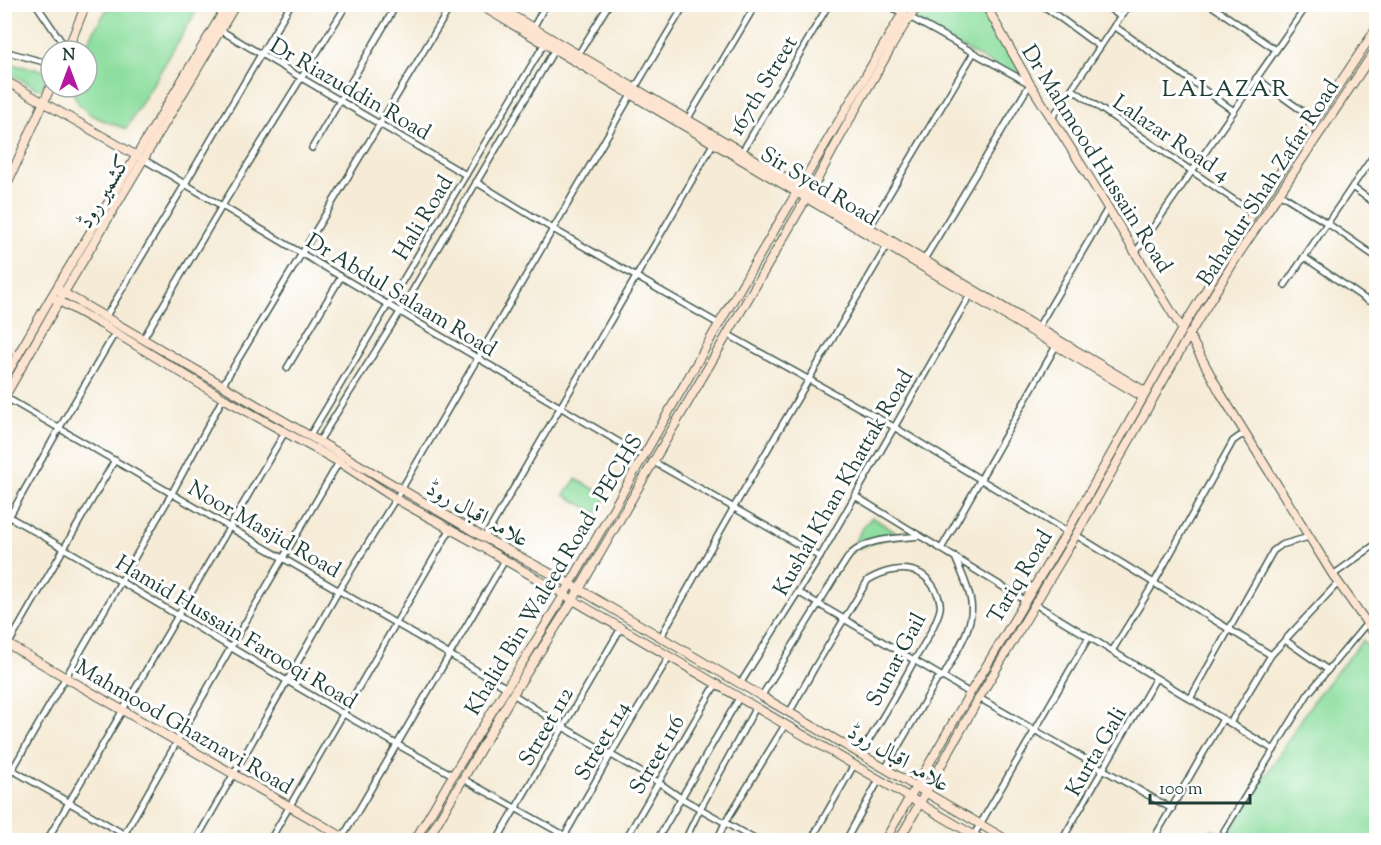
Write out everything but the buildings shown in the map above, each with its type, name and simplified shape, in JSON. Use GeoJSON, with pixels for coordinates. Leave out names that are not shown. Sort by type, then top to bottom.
{"type":"FeatureCollection","features":[{"type":"Feature","properties":{"kind":"main road"},"geometry":{"type":"LineString","coordinates":[[72,39],[86,4]]}},
{"type":"Feature","properties":{"kind":"main road","name":"کشمیر روڈ"},"geometry":{"type":"LineString","coordinates":[[140,158],[228,4]]}},
{"type":"Feature","properties":{"kind":"main road","name":"کشمیر روڈ"},"geometry":{"type":"LineString","coordinates":[[4,379],[236,4]]}},
{"type":"Feature","properties":{"kind":"main road","name":"Sir Syed Road"},"geometry":{"type":"LineString","coordinates":[[478,4],[556,46],[649,101],[687,120],[796,192],[868,231],[1145,395]]}},
{"type":"Feature","properties":{"kind":"main road","name":"Sir Syed Road"},"geometry":{"type":"LineString","coordinates":[[493,4],[533,28],[546,41]]}},
{"type":"Feature","properties":{"kind":"main road"},"geometry":{"type":"LineString","coordinates":[[905,16],[908,4]]}},
{"type":"Feature","properties":{"kind":"main road"},"geometry":{"type":"LineString","coordinates":[[905,16],[920,4]]}},
{"type":"Feature","properties":{"kind":"main road","name":"Dr Mahmood Hussain Road"},"geometry":{"type":"LineString","coordinates":[[986,4],[1030,84],[1182,329]]}},
{"type":"Feature","properties":{"kind":"main road","name":"Khalid Bin Waleed Road - PECHS"},"geometry":{"type":"LineString","coordinates":[[427,840],[719,324],[796,192],[905,16]]}},
{"type":"Feature","properties":{"kind":"main road","name":"Khalid Bin Waleed Road - PECHS"},"geometry":{"type":"LineString","coordinates":[[415,840],[453,775],[573,600],[817,180],[905,16]]}},
{"type":"Feature","properties":{"kind":"main road","name":"Bahadur Shah Zafar Road"},"geometry":{"type":"LineString","coordinates":[[1182,329],[1253,213],[1377,29]]}},
{"type":"Feature","properties":{"kind":"main road","name":"Sir Syed Road"},"geometry":{"type":"LineString","coordinates":[[556,46],[578,55],[633,92]]}},
{"type":"Feature","properties":{"kind":"main road","name":"Bahadur Shah Zafar Road"},"geometry":{"type":"LineString","coordinates":[[1189,336],[1238,255],[1376,51]]}},
{"type":"Feature","properties":{"kind":"main road"},"geometry":{"type":"LineString","coordinates":[[4,80],[140,158]]}},
{"type":"Feature","properties":{"kind":"main road"},"geometry":{"type":"LineString","coordinates":[[4,191],[45,99]]}},
{"type":"Feature","properties":{"kind":"main road","name":"Sir Syed Road"},"geometry":{"type":"LineString","coordinates":[[649,101],[713,144],[742,152],[796,192]]}},
{"type":"Feature","properties":{"kind":"main road"},"geometry":{"type":"LineString","coordinates":[[807,174],[817,180]]}},
{"type":"Feature","properties":{"kind":"main road"},"geometry":{"type":"LineString","coordinates":[[796,192],[799,199],[806,198]]}},
{"type":"Feature","properties":{"kind":"main road","name":"Sir Syed Road"},"geometry":{"type":"LineString","coordinates":[[868,231],[887,246],[922,263],[970,296],[1036,331],[1056,346],[1145,395]]}},
{"type":"Feature","properties":{"kind":"main road","name":"علامہ اقبال روڈ"},"geometry":{"type":"LineString","coordinates":[[60,291],[103,321],[115,333],[223,398],[339,462],[396,499],[481,546],[910,798],[972,838],[982,840]]}},
{"type":"Feature","properties":{"kind":"main road","name":"کشمیر روڈ"},"geometry":{"type":"LineString","coordinates":[[5,397],[55,299]]}},
{"type":"Feature","properties":{"kind":"main road","name":"علامہ اقبال روڈ"},"geometry":{"type":"LineString","coordinates":[[55,299],[143,339],[320,440],[401,490],[579,589],[1007,840]]}},
{"type":"Feature","properties":{"kind":"main road","name":"Tariq Road"},"geometry":{"type":"LineString","coordinates":[[885,840],[1026,601],[1182,329]]}},
{"type":"Feature","properties":{"kind":"main road"},"geometry":{"type":"LineString","coordinates":[[1189,336],[1221,394],[1309,537],[1338,583],[1376,633]]}},
{"type":"Feature","properties":{"kind":"main road","name":"Tariq Road"},"geometry":{"type":"LineString","coordinates":[[899,840],[1189,336]]}},
{"type":"Feature","properties":{"kind":"main road","name":"Mahmood Ghaznavi Road"},"geometry":{"type":"LineString","coordinates":[[6,646],[66,678],[344,840]]}},
{"type":"Feature","properties":{"kind":"street"},"geometry":{"type":"LineString","coordinates":[[36,4],[60,39]]}},
{"type":"Feature","properties":{"kind":"street"},"geometry":{"type":"LineString","coordinates":[[103,321],[291,4]]}},
{"type":"Feature","properties":{"kind":"street"},"geometry":{"type":"LineString","coordinates":[[143,339],[347,4]]}},
{"type":"Feature","properties":{"kind":"street"},"geometry":{"type":"LineString","coordinates":[[312,148],[397,4]]}},
{"type":"Feature","properties":{"kind":"street"},"geometry":{"type":"LineString","coordinates":[[222,386],[452,4]]}},
{"type":"Feature","properties":{"kind":"street"},"geometry":{"type":"LineString","coordinates":[[533,28],[546,4]]}},
{"type":"Feature","properties":{"kind":"street"},"geometry":{"type":"LineString","coordinates":[[578,55],[609,4]]}},
{"type":"Feature","properties":{"kind":"street"},"geometry":{"type":"LineString","coordinates":[[196,840],[339,590],[396,499],[685,4]]}},
{"type":"Feature","properties":{"kind":"street"},"geometry":{"type":"LineString","coordinates":[[687,120],[756,4]]}},
{"type":"Feature","properties":{"kind":"street","name":"167th Street"},"geometry":{"type":"LineString","coordinates":[[742,152],[829,4]]}},
{"type":"Feature","properties":{"kind":"street"},"geometry":{"type":"LineString","coordinates":[[886,4],[1030,84],[922,263]]}},
{"type":"Feature","properties":{"kind":"street"},"geometry":{"type":"LineString","coordinates":[[1041,4],[1100,46]]}},
{"type":"Feature","properties":{"kind":"street"},"geometry":{"type":"LineString","coordinates":[[1103,4],[1121,17]]}},
{"type":"Feature","properties":{"kind":"street"},"geometry":{"type":"LineString","coordinates":[[1052,118],[1129,4]]}},
{"type":"Feature","properties":{"kind":"street"},"geometry":{"type":"LineString","coordinates":[[1209,4],[1276,50]]}},
{"type":"Feature","properties":{"kind":"street"},"geometry":{"type":"LineString","coordinates":[[1136,252],[1308,4]]}},
{"type":"Feature","properties":{"kind":"street"},"geometry":{"type":"LineString","coordinates":[[1114,26],[1234,111]]}},
{"type":"Feature","properties":{"kind":"street","name":"Dr Riazuddin Road"},"geometry":{"type":"LineString","coordinates":[[220,30],[477,180]]}},
{"type":"Feature","properties":{"kind":"street","name":"Hali Road"},"geometry":{"type":"LineString","coordinates":[[305,444],[546,41]]}},
{"type":"Feature","properties":{"kind":"street","name":"Hali Road"},"geometry":{"type":"LineString","coordinates":[[315,449],[400,312],[556,46]]}},
{"type":"Feature","properties":{"kind":"street"},"geometry":{"type":"LineString","coordinates":[[4,51],[39,61]]}},
{"type":"Feature","properties":{"kind":"street"},"geometry":{"type":"LineString","coordinates":[[868,231],[973,54]]}},
{"type":"Feature","properties":{"kind":"street"},"geometry":{"type":"LineString","coordinates":[[1257,78],[1316,120]]}},
{"type":"Feature","properties":{"kind":"street","name":"Lalazar Road 4"},"geometry":{"type":"LineString","coordinates":[[1071,89],[1253,213]]}},
{"type":"Feature","properties":{"kind":"street"},"geometry":{"type":"LineString","coordinates":[[481,546],[713,144]]}},
{"type":"Feature","properties":{"kind":"street"},"geometry":{"type":"LineString","coordinates":[[1285,285],[1377,152]]}},
{"type":"Feature","properties":{"kind":"street","name":"Dr Abdul Salaam Road"},"geometry":{"type":"LineString","coordinates":[[140,158],[644,457]]}},
{"type":"Feature","properties":{"kind":"street"},"geometry":{"type":"LineString","coordinates":[[477,180],[554,229],[719,324]]}},
{"type":"Feature","properties":{"kind":"street"},"geometry":{"type":"LineString","coordinates":[[462,182],[472,189]]}},
{"type":"Feature","properties":{"kind":"street"},"geometry":{"type":"LineString","coordinates":[[1352,187],[1377,204]]}},
{"type":"Feature","properties":{"kind":"street"},"geometry":{"type":"LineString","coordinates":[[1279,193],[1377,257]]}},
{"type":"Feature","properties":{"kind":"street"},"geometry":{"type":"LineString","coordinates":[[1036,331],[1108,208]]}},
{"type":"Feature","properties":{"kind":"street"},"geometry":{"type":"LineString","coordinates":[[662,638],[664,630],[734,507],[887,246]]}},
{"type":"Feature","properties":{"kind":"street"},"geometry":{"type":"LineString","coordinates":[[1304,257],[1368,301],[1377,289]]}},
{"type":"Feature","properties":{"kind":"street"},"geometry":{"type":"LineString","coordinates":[[287,368],[341,277]]}},
{"type":"Feature","properties":{"kind":"street","name":"Kushal Khan Khattak Road"},"geometry":{"type":"LineString","coordinates":[[740,684],[820,557],[970,296]]}},
{"type":"Feature","properties":{"kind":"street"},"geometry":{"type":"LineString","coordinates":[[4,526],[7,516],[115,333]]}},
{"type":"Feature","properties":{"kind":"street"},"geometry":{"type":"LineString","coordinates":[[727,334],[894,427],[1066,532]]}},
{"type":"Feature","properties":{"kind":"street"},"geometry":{"type":"LineString","coordinates":[[941,549],[1056,346]]}},
{"type":"Feature","properties":{"kind":"street","name":"Noor Masjid Road"},"geometry":{"type":"LineString","coordinates":[[5,397],[339,590],[510,691],[563,727],[658,782],[699,809],[756,840]]}},
{"type":"Feature","properties":{"kind":"street"},"geometry":{"type":"LineString","coordinates":[[4,784],[172,493],[223,398]]}},
{"type":"Feature","properties":{"kind":"street"},"geometry":{"type":"LineString","coordinates":[[47,840],[285,432]]}},
{"type":"Feature","properties":{"kind":"street"},"geometry":{"type":"LineString","coordinates":[[1113,651],[1233,441],[1246,435]]}},
{"type":"Feature","properties":{"kind":"street"},"geometry":{"type":"LineString","coordinates":[[6,646],[116,460]]}},
{"type":"Feature","properties":{"kind":"street"},"geometry":{"type":"LineString","coordinates":[[652,461],[820,557]]}},
{"type":"Feature","properties":{"kind":"street"},"geometry":{"type":"LineString","coordinates":[[122,838],[282,557],[339,462]]}},
{"type":"Feature","properties":{"kind":"street"},"geometry":{"type":"LineString","coordinates":[[855,496],[1026,601]]}},
{"type":"Feature","properties":{"kind":"street","name":"Hamid Hussain Farooqi Road"},"geometry":{"type":"LineString","coordinates":[[7,516],[397,745],[453,775]]}},
{"type":"Feature","properties":{"kind":"street"},"geometry":{"type":"LineString","coordinates":[[270,840],[450,530]]}},
{"type":"Feature","properties":{"kind":"street"},"geometry":{"type":"LineString","coordinates":[[1076,535],[1271,655]]}},
{"type":"Feature","properties":{"kind":"street"},"geometry":{"type":"LineString","coordinates":[[761,697],[851,554],[867,544],[886,539],[920,536]]}},
{"type":"Feature","properties":{"kind":"street"},"geometry":{"type":"LineString","coordinates":[[1191,699],[1273,551],[1281,545],[1309,537]]}},
{"type":"Feature","properties":{"kind":"street"},"geometry":{"type":"LineString","coordinates":[[1333,575],[1377,544]]}},
{"type":"Feature","properties":{"kind":"street"},"geometry":{"type":"LineString","coordinates":[[885,770],[937,680],[943,677],[969,626],[972,616],[971,602],[955,557]]}},
{"type":"Feature","properties":{"kind":"street"},"geometry":{"type":"LineString","coordinates":[[344,840],[505,560]]}},
{"type":"Feature","properties":{"kind":"street","name":"Sunar Gail"},"geometry":{"type":"LineString","coordinates":[[789,713],[868,580],[889,571],[912,571],[921,575],[939,598],[940,608],[929,635],[860,754]]}},
{"type":"Feature","properties":{"kind":"street"},"geometry":{"type":"LineString","coordinates":[[1230,723],[1271,655],[1338,583]]}},
{"type":"Feature","properties":{"kind":"street"},"geometry":{"type":"LineString","coordinates":[[798,592],[970,693]]}},
{"type":"Feature","properties":{"kind":"street"},"geometry":{"type":"LineString","coordinates":[[1035,604],[1274,750]]}},
{"type":"Feature","properties":{"kind":"street"},"geometry":{"type":"LineString","coordinates":[[1224,831],[1308,694],[1367,623]]}},
{"type":"Feature","properties":{"kind":"street","name":"Street 112"},"geometry":{"type":"LineString","coordinates":[[497,840],[621,628]]}},
{"type":"Feature","properties":{"kind":"street"},"geometry":{"type":"LineString","coordinates":[[972,838],[1089,637]]}},
{"type":"Feature","properties":{"kind":"street"},"geometry":{"type":"LineString","coordinates":[[1285,640],[1328,670]]}},
{"type":"Feature","properties":{"kind":"street","name":"Street 114"},"geometry":{"type":"LineString","coordinates":[[563,838],[669,657]]}},
{"type":"Feature","properties":{"kind":"street","name":"Kurta Gali"},"geometry":{"type":"LineString","coordinates":[[1062,840],[1156,678]]}},
{"type":"Feature","properties":{"kind":"street","name":"Street 116"},"geometry":{"type":"LineString","coordinates":[[625,840],[716,684]]}},
{"type":"Feature","properties":{"kind":"street"},"geometry":{"type":"LineString","coordinates":[[657,840],[739,698]]}},
{"type":"Feature","properties":{"kind":"street"},"geometry":{"type":"LineString","coordinates":[[980,698],[1172,809]]}},
{"type":"Feature","properties":{"kind":"street"},"geometry":{"type":"LineString","coordinates":[[685,840],[699,809],[756,707]]}},
{"type":"Feature","properties":{"kind":"street"},"geometry":{"type":"LineString","coordinates":[[1153,840],[1223,719]]}},
{"type":"Feature","properties":{"kind":"street"},"geometry":{"type":"LineString","coordinates":[[717,840],[725,823],[786,725]]}},
{"type":"Feature","properties":{"kind":"street"},"geometry":{"type":"LineString","coordinates":[[4,765],[69,803],[122,838],[134,840]]}},
{"type":"Feature","properties":{"kind":"street"},"geometry":{"type":"LineString","coordinates":[[811,840],[854,765]]}},
{"type":"Feature","properties":{"kind":"street"},"geometry":{"type":"LineString","coordinates":[[463,779],[516,808],[563,838],[573,840]]}},
{"type":"Feature","properties":{"kind":"street"},"geometry":{"type":"LineString","coordinates":[[846,840],[879,780]]}},
{"type":"Feature","properties":{"kind":"green space"},"geometry":{"type":"Polygon","coordinates":[[[110,4],[200,5],[126,129],[92,115],[76,99],[99,99],[99,39],[89,39],[110,4]]]}},
{"type":"Feature","properties":{"kind":"green space"},"geometry":{"type":"Polygon","coordinates":[[[927,5],[979,5],[1030,84],[912,21],[918,11],[927,5]]]}},
{"type":"Feature","properties":{"kind":"green space"},"geometry":{"type":"Polygon","coordinates":[[[4,63],[39,70],[39,89],[35,88],[5,70],[4,63]]]}},
{"type":"Feature","properties":{"kind":"green space"},"geometry":{"type":"Polygon","coordinates":[[[576,479],[607,496],[597,513],[564,495],[576,479]]]}},
{"type":"Feature","properties":{"kind":"green space"},"geometry":{"type":"Polygon","coordinates":[[[872,517],[898,534],[853,550],[860,532],[872,517]]]}},
{"type":"Feature","properties":{"kind":"green space"},"geometry":{"type":"Polygon","coordinates":[[[1363,640],[1368,647],[1376,675],[1376,830],[1374,831],[1376,838],[1369,840],[1205,840],[1211,829],[1227,836],[1316,697],[1363,640]]]}},
{"type":"Feature","properties":{"kind":"district","name":"LALAZAR"},"geometry":{"type":"Point","coordinates":[1226,88]}}]}
